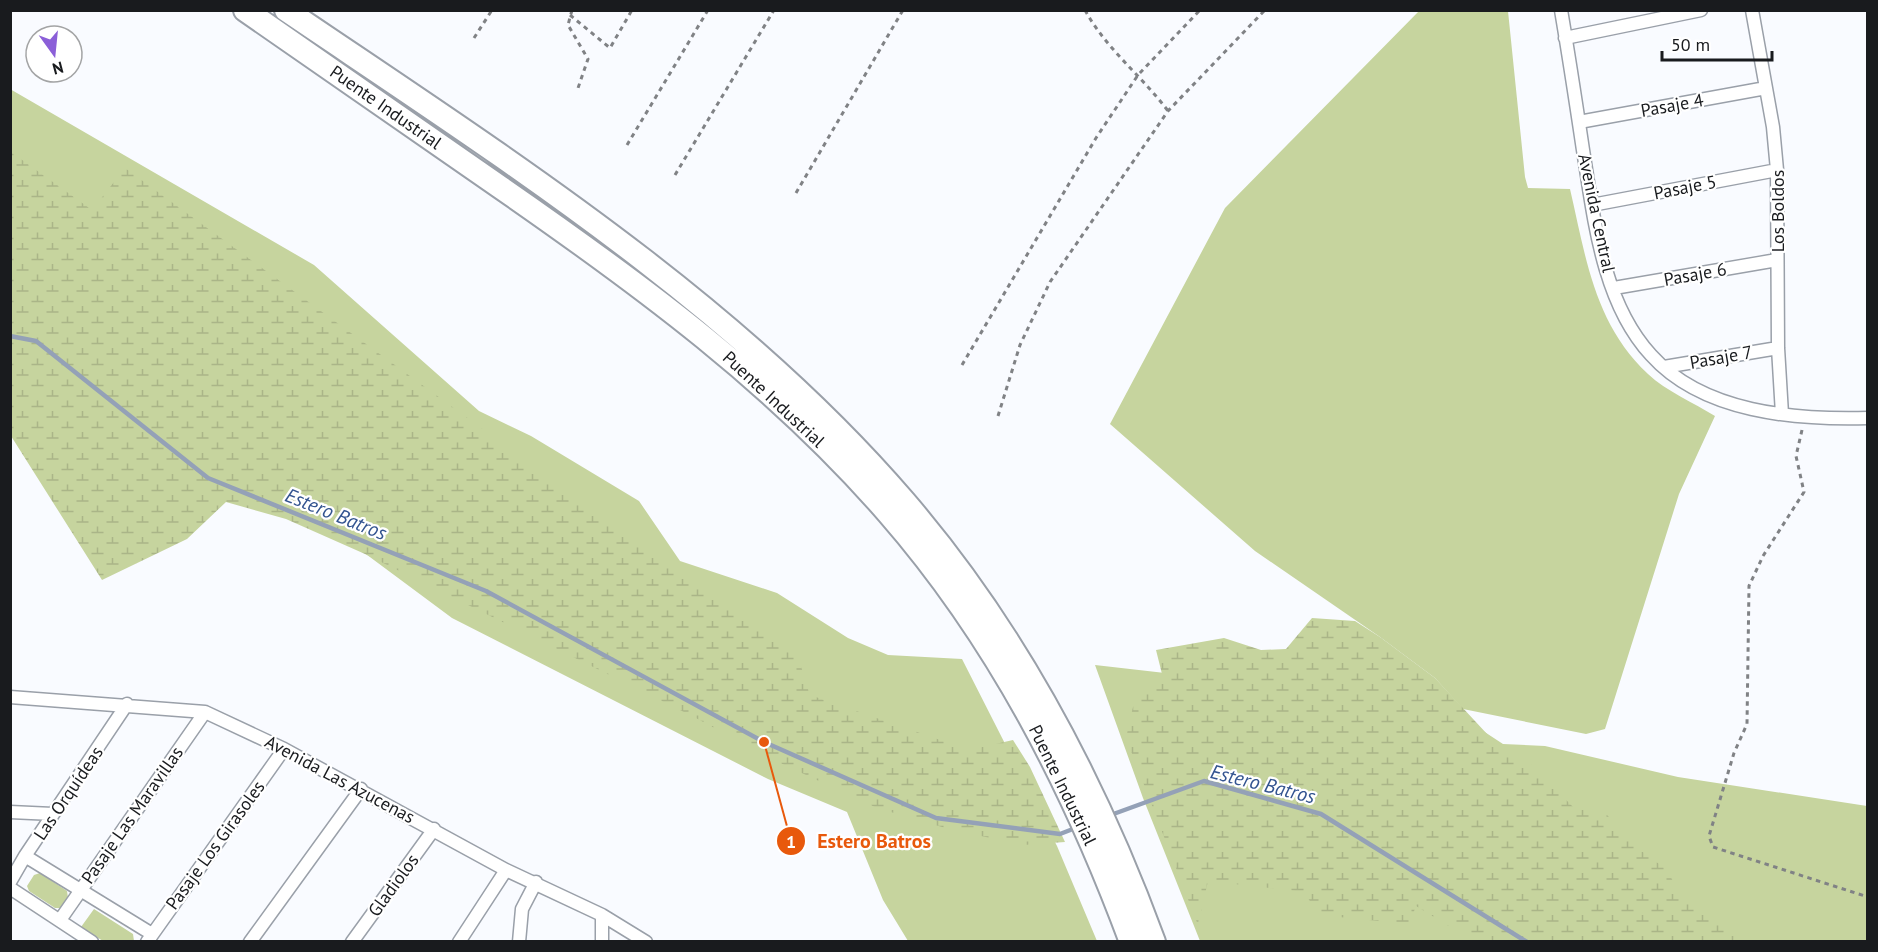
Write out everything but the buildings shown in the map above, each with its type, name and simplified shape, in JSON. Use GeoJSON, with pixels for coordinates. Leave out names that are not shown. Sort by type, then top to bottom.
{"type":"FeatureCollection","features":[{"type":"Feature","properties":{"kind":"highway","name":"Puente Industrial"},"geometry":{"type":"LineString","coordinates":[[245,10],[652,294],[779,401],[896,507],[980,599],[1058,726],[1114,841],[1154,942]]}},
{"type":"Feature","properties":{"kind":"highway","name":"Puente Industrial"},"geometry":{"type":"LineString","coordinates":[[286,10],[546,188],[710,314],[831,422],[896,507],[962,607],[1033,722],[1088,832],[1131,942]]}},
{"type":"Feature","properties":{"kind":"street","name":"Avenida Central"},"geometry":{"type":"LineString","coordinates":[[1561,10],[1592,205],[1614,288],[1633,331],[1651,355],[1664,367],[1700,390],[1719,398],[1782,414],[1806,417],[1868,418]]}},
{"type":"Feature","properties":{"kind":"street"},"geometry":{"type":"LineString","coordinates":[[1566,38],[1701,10]]}},
{"type":"Feature","properties":{"kind":"street","name":"Los Boldos"},"geometry":{"type":"LineString","coordinates":[[1752,10],[1778,170],[1778,348],[1782,414]]}},
{"type":"Feature","properties":{"kind":"street","name":"Pasaje 4"},"geometry":{"type":"LineString","coordinates":[[1579,122],[1766,88]]}},
{"type":"Feature","properties":{"kind":"street","name":"Pasaje 5"},"geometry":{"type":"LineString","coordinates":[[1592,205],[1778,170]]}},
{"type":"Feature","properties":{"kind":"street","name":"Pasaje 6"},"geometry":{"type":"LineString","coordinates":[[1614,288],[1777,260]]}},
{"type":"Feature","properties":{"kind":"street","name":"Pasaje 7"},"geometry":{"type":"LineString","coordinates":[[1664,367],[1778,348]]}},
{"type":"Feature","properties":{"kind":"street","name":"Avenida Las Azucenas"},"geometry":{"type":"LineString","coordinates":[[10,698],[127,704],[205,712],[361,789],[506,870],[536,882],[602,915],[646,942]]}},
{"type":"Feature","properties":{"kind":"street","name":"Las Orquídeas"},"geometry":{"type":"LineString","coordinates":[[10,882],[127,704]]}},
{"type":"Feature","properties":{"kind":"street","name":"Pasaje Las Maravillas"},"geometry":{"type":"LineString","coordinates":[[60,920],[205,712]]}},
{"type":"Feature","properties":{"kind":"street","name":"Pasaje Los Girasoles"},"geometry":{"type":"LineString","coordinates":[[149,938],[284,749]]}},
{"type":"Feature","properties":{"kind":"street"},"geometry":{"type":"LineString","coordinates":[[250,942],[361,789]]}},
{"type":"Feature","properties":{"kind":"street"},"geometry":{"type":"LineString","coordinates":[[10,812],[53,814]]}},
{"type":"Feature","properties":{"kind":"street","name":"Gladiolos"},"geometry":{"type":"LineString","coordinates":[[352,942],[434,829]]}},
{"type":"Feature","properties":{"kind":"street"},"geometry":{"type":"LineString","coordinates":[[25,856],[149,938]]}},
{"type":"Feature","properties":{"kind":"street"},"geometry":{"type":"LineString","coordinates":[[459,942],[506,870]]}},
{"type":"Feature","properties":{"kind":"street"},"geometry":{"type":"LineString","coordinates":[[519,942],[522,909],[536,882]]}},
{"type":"Feature","properties":{"kind":"street"},"geometry":{"type":"LineString","coordinates":[[10,888],[86,939]]}},
{"type":"Feature","properties":{"kind":"street"},"geometry":{"type":"LineString","coordinates":[[602,915],[602,942]]}},
{"type":"Feature","properties":{"kind":"path"},"geometry":{"type":"LineString","coordinates":[[474,38],[492,10]]}},
{"type":"Feature","properties":{"kind":"path"},"geometry":{"type":"LineString","coordinates":[[572,10],[568,25],[588,59],[577,91]]}},
{"type":"Feature","properties":{"kind":"path"},"geometry":{"type":"LineString","coordinates":[[570,15],[610,48],[632,10]]}},
{"type":"Feature","properties":{"kind":"path"},"geometry":{"type":"LineString","coordinates":[[627,145],[708,10]]}},
{"type":"Feature","properties":{"kind":"path"},"geometry":{"type":"LineString","coordinates":[[675,175],[774,10]]}},
{"type":"Feature","properties":{"kind":"path"},"geometry":{"type":"LineString","coordinates":[[796,193],[903,10]]}},
{"type":"Feature","properties":{"kind":"path"},"geometry":{"type":"LineString","coordinates":[[1086,10],[1117,54],[1168,111]]}},
{"type":"Feature","properties":{"kind":"path"},"geometry":{"type":"LineString","coordinates":[[962,365],[1096,138],[1138,75],[1200,10]]}},
{"type":"Feature","properties":{"kind":"path"},"geometry":{"type":"LineString","coordinates":[[998,416],[1020,345],[1050,282],[1168,111],[1264,10]]}},
{"type":"Feature","properties":{"kind":"path"},"geometry":{"type":"LineString","coordinates":[[1806,417],[1796,456],[1804,492],[1762,556],[1749,586],[1747,724],[1734,753],[1709,836],[1713,847],[1868,897]]}},
{"type":"Feature","properties":{"kind":"green space"},"geometry":{"type":"Polygon","coordinates":[[[1420,10],[1508,11],[1528,188],[1570,189],[1587,264],[1604,311],[1615,333],[1630,354],[1655,380],[1715,416],[1679,494],[1605,729],[1586,734],[1463,709],[1435,678],[1255,551],[1110,424],[1225,208],[1420,10]]]}},
{"type":"Feature","properties":{"kind":"green space"},"geometry":{"type":"Polygon","coordinates":[[[10,89],[314,265],[479,411],[531,436],[639,501],[680,561],[777,593],[848,638],[888,655],[962,659],[1057,846],[1097,941],[908,941],[883,900],[847,812],[768,779],[452,618],[316,517],[11,360],[10,89]]]}},
{"type":"Feature","properties":{"kind":"green space"},"geometry":{"type":"Polygon","coordinates":[[[11,152],[92,210],[125,168],[799,660],[810,695],[969,750],[1013,740],[1030,767],[1065,842],[1023,845],[949,829],[877,808],[776,761],[694,717],[365,554],[286,519],[226,502],[187,539],[102,580],[11,436],[11,152]]]}},
{"type":"Feature","properties":{"kind":"green space"},"geometry":{"type":"Polygon","coordinates":[[[1312,618],[1355,621],[1435,678],[1501,749],[1532,765],[1573,807],[1602,809],[1632,844],[1666,869],[1681,895],[1716,919],[1739,941],[1473,941],[1416,906],[1409,924],[1319,915],[1304,892],[1208,881],[1198,925],[1126,738],[1133,707],[1163,678],[1156,650],[1224,638],[1261,650],[1286,649],[1312,618]]]}},
{"type":"Feature","properties":{"kind":"green space"},"geometry":{"type":"Polygon","coordinates":[[[1364,653],[1503,744],[1545,746],[1678,777],[1867,806],[1867,941],[1200,941],[1143,798],[1095,665],[1165,673],[1364,653]]]}},
{"type":"Feature","properties":{"kind":"green space"},"geometry":{"type":"Polygon","coordinates":[[[40,873],[67,891],[68,898],[60,908],[55,908],[29,891],[27,886],[34,875],[40,873]]]}},
{"type":"Feature","properties":{"kind":"green space"},"geometry":{"type":"Polygon","coordinates":[[[94,909],[133,934],[134,941],[103,941],[81,927],[94,909]]]}},
{"type":"Feature","properties":{"kind":"waterway","name":"Estero Batros"},"geometry":{"type":"LineString","coordinates":[[10,336],[36,341],[208,478],[486,591],[764,742],[936,818],[1060,834],[1078,827]]}},
{"type":"Feature","properties":{"kind":"waterway","name":"Estero Batros"},"geometry":{"type":"LineString","coordinates":[[1108,816],[1204,781],[1321,814],[1527,942]]}},
{"type":"Feature","properties":{"kind":"place","name":"Estero Batros"},"geometry":{"type":"Point","coordinates":[764,742]}}]}
